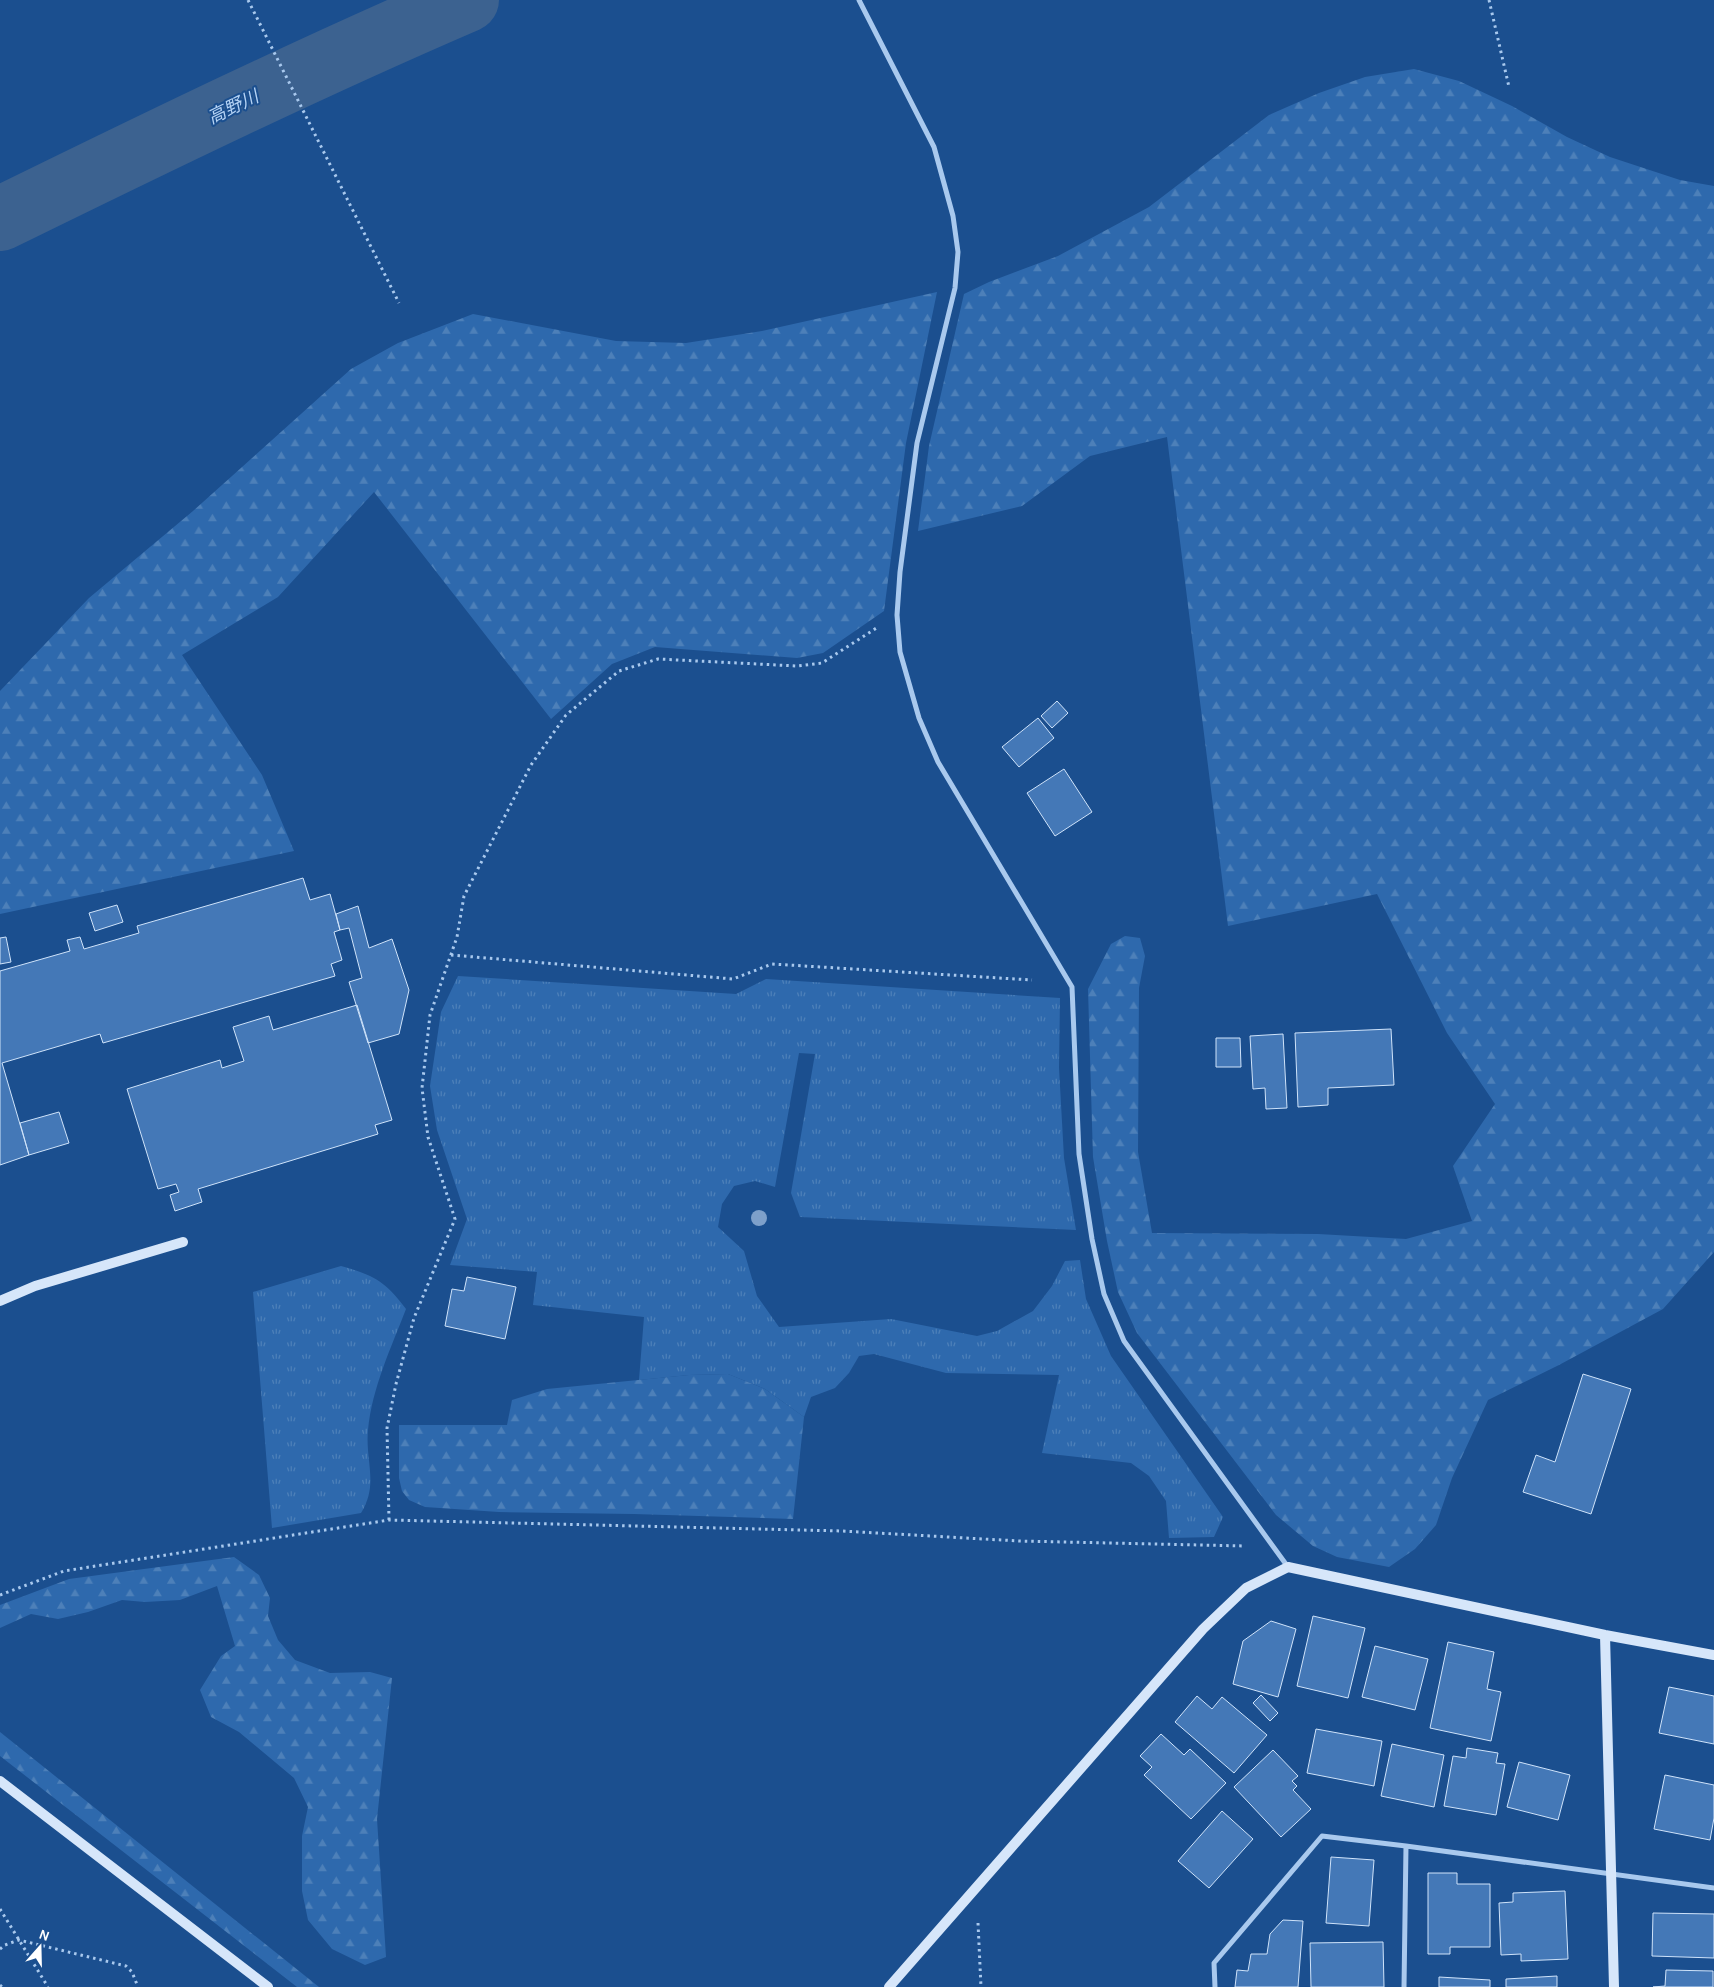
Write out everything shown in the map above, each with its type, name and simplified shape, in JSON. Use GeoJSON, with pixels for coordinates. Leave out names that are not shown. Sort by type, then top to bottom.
{"type":"FeatureCollection","features":[{"type":"Feature","properties":{"kind":"street"},"geometry":{"type":"LineString","coordinates":[[859,0],[934,147],[953,216],[958,252],[955,288],[917,444],[900,572],[897,615],[900,652],[919,718],[938,762],[1072,987],[1079,1154],[1092,1239],[1104,1294],[1124,1341],[1272,1547],[1288,1566],[1606,1635],[1714,1654]]}},
{"type":"Feature","properties":{"kind":"street"},"geometry":{"type":"LineString","coordinates":[[0,1301],[35,1286],[183,1242]]}},
{"type":"Feature","properties":{"kind":"street"},"geometry":{"type":"LineString","coordinates":[[888,1987],[1203,1630],[1246,1588],[1288,1566]]}},
{"type":"Feature","properties":{"kind":"street"},"geometry":{"type":"LineString","coordinates":[[1606,1635],[1614,1987]]}},
{"type":"Feature","properties":{"kind":"street"},"geometry":{"type":"LineString","coordinates":[[0,1782],[268,1987]]}},
{"type":"Feature","properties":{"kind":"street"},"geometry":{"type":"LineString","coordinates":[[1215,1987],[1214,1963],[1322,1836],[1714,1888]]}},
{"type":"Feature","properties":{"kind":"street"},"geometry":{"type":"LineString","coordinates":[[1404,1987],[1406,1846]]}},
{"type":"Feature","properties":{"kind":"path"},"geometry":{"type":"LineString","coordinates":[[248,0],[399,303]]}},
{"type":"Feature","properties":{"kind":"path"},"geometry":{"type":"LineString","coordinates":[[1489,0],[1509,87]]}},
{"type":"Feature","properties":{"kind":"path"},"geometry":{"type":"LineString","coordinates":[[389,1520],[387,1428],[396,1384],[414,1318],[455,1219],[428,1137],[422,1088],[430,1015],[457,937],[464,896],[531,765],[566,715],[619,671],[658,659],[797,666],[822,663],[897,615]]}},
{"type":"Feature","properties":{"kind":"path"},"geometry":{"type":"LineString","coordinates":[[451,955],[733,979],[772,964],[1032,980]]}},
{"type":"Feature","properties":{"kind":"path"},"geometry":{"type":"LineString","coordinates":[[0,1595],[64,1571],[389,1520],[823,1531],[1019,1541],[1272,1547]]}},
{"type":"Feature","properties":{"kind":"path"},"geometry":{"type":"LineString","coordinates":[[977,1887],[981,1987]]}},
{"type":"Feature","properties":{"kind":"path"},"geometry":{"type":"LineString","coordinates":[[0,1909],[48,1987]]}},
{"type":"Feature","properties":{"kind":"path"},"geometry":{"type":"LineString","coordinates":[[0,1949],[5,1944],[19,1940],[126,1966],[132,1972],[138,1987]]}},
{"type":"Feature","properties":{"kind":"green space"},"geometry":{"type":"Polygon","coordinates":[[[1414,69],[1459,81],[1610,157],[1680,180],[1714,186],[1714,1252],[1663,1309],[1559,1365],[1488,1400],[1452,1478],[1436,1525],[1415,1549],[1389,1567],[1337,1557],[1313,1546],[1276,1515],[1137,1333],[1118,1292],[1107,1241],[1093,1157],[1088,989],[1111,944],[1125,936],[1140,938],[1145,956],[1139,988],[1138,1152],[1152,1233],[1318,1234],[1406,1239],[1472,1221],[1453,1166],[1495,1104],[1447,1033],[1377,894],[1228,926],[1167,437],[1090,456],[1022,506],[918,531],[929,446],[964,294],[989,282],[1058,256],[1149,207],[1269,115],[1319,93],[1365,77],[1414,69]]]}},
{"type":"Feature","properties":{"kind":"green space"},"geometry":{"type":"Polygon","coordinates":[[[937,292],[906,443],[884,611],[823,653],[797,658],[655,647],[612,664],[551,719],[374,492],[278,597],[182,655],[262,775],[294,851],[0,914],[0,691],[89,598],[193,511],[351,369],[398,343],[473,314],[616,341],[686,343],[762,331],[937,292]]]}},
{"type":"Feature","properties":{"kind":"green space"},"geometry":{"type":"Polygon","coordinates":[[[458,976],[736,994],[766,979],[1060,998],[1059,1068],[1064,1158],[1076,1230],[800,1217],[791,1193],[815,1054],[799,1053],[775,1187],[755,1181],[734,1186],[722,1204],[718,1227],[744,1251],[757,1296],[779,1327],[891,1319],[977,1336],[997,1331],[1033,1311],[1052,1286],[1065,1261],[1080,1260],[1086,1299],[1111,1356],[1223,1517],[1214,1537],[1169,1538],[1166,1501],[1149,1476],[1131,1463],[1042,1453],[1059,1375],[946,1373],[874,1354],[859,1356],[849,1373],[835,1388],[811,1397],[804,1417],[765,1389],[728,1374],[689,1375],[639,1380],[644,1317],[533,1305],[537,1272],[450,1265],[467,1219],[437,1130],[430,1086],[441,1012],[458,976]]]}},
{"type":"Feature","properties":{"kind":"green space"},"geometry":{"type":"Polygon","coordinates":[[[341,1266],[371,1276],[392,1292],[406,1309],[383,1368],[370,1414],[368,1430],[369,1492],[361,1513],[272,1528],[253,1292],[341,1266]]]}},
{"type":"Feature","properties":{"kind":"green space"},"geometry":{"type":"Polygon","coordinates":[[[728,1374],[765,1389],[804,1417],[793,1519],[499,1512],[425,1507],[409,1500],[402,1491],[399,1478],[399,1425],[507,1425],[512,1400],[547,1389],[689,1375],[728,1374]]]}},
{"type":"Feature","properties":{"kind":"green space"},"geometry":{"type":"Polygon","coordinates":[[[234,1557],[259,1575],[270,1598],[268,1616],[278,1640],[295,1660],[330,1673],[370,1672],[392,1678],[377,1819],[386,1957],[365,1965],[332,1949],[308,1920],[302,1891],[302,1836],[308,1807],[294,1778],[239,1732],[211,1717],[200,1690],[221,1656],[235,1646],[217,1586],[180,1600],[145,1602],[122,1600],[88,1612],[58,1619],[31,1614],[0,1628],[0,1605],[69,1579],[234,1557]]]}},
{"type":"Feature","properties":{"kind":"green space"},"geometry":{"type":"Polygon","coordinates":[[[0,1732],[319,1987],[297,1987],[0,1756],[0,1732]]]}},
{"type":"Feature","properties":{"kind":"building"},"geometry":{"type":"Polygon","coordinates":[[[1057,701],[1068,713],[1052,728],[1041,716],[1057,701]]]}},
{"type":"Feature","properties":{"kind":"building"},"geometry":{"type":"Polygon","coordinates":[[[1038,718],[1054,738],[1019,767],[1002,747],[1038,718]]]}},
{"type":"Feature","properties":{"kind":"building"},"geometry":{"type":"Polygon","coordinates":[[[1064,769],[1092,812],[1055,836],[1027,793],[1064,769]]]}},
{"type":"Feature","properties":{"kind":"building"},"geometry":{"type":"Polygon","coordinates":[[[303,878],[310,900],[330,894],[340,930],[334,932],[342,960],[331,964],[335,976],[103,1043],[100,1034],[2,1063],[29,1155],[0,1165],[0,971],[70,951],[67,940],[80,937],[84,949],[139,933],[137,926],[303,878]]]}},
{"type":"Feature","properties":{"kind":"building"},"geometry":{"type":"Polygon","coordinates":[[[117,905],[123,922],[95,931],[89,913],[117,905]]]}},
{"type":"Feature","properties":{"kind":"building"},"geometry":{"type":"Polygon","coordinates":[[[358,906],[369,948],[392,939],[409,990],[399,1034],[368,1043],[349,982],[362,978],[349,928],[340,930],[336,914],[358,906]]]}},
{"type":"Feature","properties":{"kind":"building"},"geometry":{"type":"Polygon","coordinates":[[[6,937],[11,962],[0,964],[0,938],[6,937]]]}},
{"type":"Feature","properties":{"kind":"building"},"geometry":{"type":"Polygon","coordinates":[[[357,1005],[392,1120],[375,1125],[378,1134],[198,1189],[202,1202],[175,1211],[170,1195],[179,1192],[176,1184],[158,1189],[127,1089],[220,1060],[222,1068],[244,1061],[233,1027],[269,1016],[273,1030],[357,1005]]]}},
{"type":"Feature","properties":{"kind":"building"},"geometry":{"type":"Polygon","coordinates":[[[1391,1029],[1394,1085],[1328,1088],[1328,1105],[1298,1107],[1295,1033],[1391,1029]]]}},
{"type":"Feature","properties":{"kind":"building"},"geometry":{"type":"Polygon","coordinates":[[[1283,1034],[1287,1108],[1266,1109],[1265,1088],[1253,1089],[1250,1036],[1283,1034]]]}},
{"type":"Feature","properties":{"kind":"building"},"geometry":{"type":"Polygon","coordinates":[[[1216,1038],[1240,1038],[1241,1067],[1216,1067],[1216,1038]]]}},
{"type":"Feature","properties":{"kind":"building"},"geometry":{"type":"Polygon","coordinates":[[[59,1112],[69,1143],[29,1155],[20,1123],[59,1112]]]}},
{"type":"Feature","properties":{"kind":"building"},"geometry":{"type":"Polygon","coordinates":[[[467,1277],[516,1287],[505,1339],[445,1326],[452,1289],[464,1291],[467,1277]]]}},
{"type":"Feature","properties":{"kind":"building"},"geometry":{"type":"Polygon","coordinates":[[[1583,1374],[1631,1389],[1591,1514],[1523,1492],[1536,1455],[1555,1462],[1583,1374]]]}},
{"type":"Feature","properties":{"kind":"building"},"geometry":{"type":"Polygon","coordinates":[[[1313,1616],[1365,1628],[1348,1698],[1297,1686],[1313,1616]]]}},
{"type":"Feature","properties":{"kind":"building"},"geometry":{"type":"Polygon","coordinates":[[[1271,1621],[1296,1629],[1278,1697],[1233,1684],[1243,1641],[1271,1621]]]}},
{"type":"Feature","properties":{"kind":"building"},"geometry":{"type":"Polygon","coordinates":[[[1448,1642],[1494,1652],[1487,1689],[1501,1692],[1491,1741],[1430,1728],[1448,1642]]]}},
{"type":"Feature","properties":{"kind":"building"},"geometry":{"type":"Polygon","coordinates":[[[1375,1646],[1428,1659],[1415,1710],[1362,1697],[1375,1646]]]}},
{"type":"Feature","properties":{"kind":"building"},"geometry":{"type":"Polygon","coordinates":[[[1669,1687],[1714,1696],[1714,1744],[1659,1733],[1669,1687]]]}},
{"type":"Feature","properties":{"kind":"building"},"geometry":{"type":"Polygon","coordinates":[[[1261,1695],[1278,1713],[1270,1721],[1253,1703],[1261,1695]]]}},
{"type":"Feature","properties":{"kind":"building"},"geometry":{"type":"Polygon","coordinates":[[[1197,1696],[1212,1709],[1222,1697],[1267,1735],[1234,1773],[1175,1722],[1197,1696]]]}},
{"type":"Feature","properties":{"kind":"building"},"geometry":{"type":"Polygon","coordinates":[[[1316,1729],[1382,1741],[1374,1786],[1307,1773],[1316,1729]]]}},
{"type":"Feature","properties":{"kind":"building"},"geometry":{"type":"Polygon","coordinates":[[[1161,1734],[1184,1755],[1190,1749],[1226,1783],[1191,1819],[1144,1775],[1152,1767],[1140,1756],[1161,1734]]]}},
{"type":"Feature","properties":{"kind":"building"},"geometry":{"type":"Polygon","coordinates":[[[1392,1744],[1444,1755],[1434,1807],[1381,1796],[1392,1744]]]}},
{"type":"Feature","properties":{"kind":"building"},"geometry":{"type":"Polygon","coordinates":[[[1467,1748],[1498,1753],[1496,1763],[1505,1764],[1496,1815],[1444,1806],[1453,1756],[1466,1758],[1467,1748]]]}},
{"type":"Feature","properties":{"kind":"building"},"geometry":{"type":"Polygon","coordinates":[[[1273,1750],[1298,1776],[1292,1781],[1297,1786],[1293,1790],[1311,1809],[1281,1837],[1234,1787],[1273,1750]]]}},
{"type":"Feature","properties":{"kind":"building"},"geometry":{"type":"Polygon","coordinates":[[[1519,1762],[1570,1775],[1558,1820],[1507,1807],[1519,1762]]]}},
{"type":"Feature","properties":{"kind":"building"},"geometry":{"type":"Polygon","coordinates":[[[1665,1775],[1714,1785],[1714,1818],[1710,1840],[1654,1829],[1665,1775]]]}},
{"type":"Feature","properties":{"kind":"building"},"geometry":{"type":"Polygon","coordinates":[[[1222,1811],[1253,1839],[1209,1888],[1178,1861],[1222,1811]]]}},
{"type":"Feature","properties":{"kind":"building"},"geometry":{"type":"Polygon","coordinates":[[[1331,1857],[1374,1860],[1369,1926],[1326,1923],[1331,1857]]]}},
{"type":"Feature","properties":{"kind":"building"},"geometry":{"type":"Polygon","coordinates":[[[1428,1873],[1457,1873],[1457,1884],[1490,1884],[1490,1947],[1450,1947],[1450,1954],[1428,1954],[1428,1873]]]}},
{"type":"Feature","properties":{"kind":"building"},"geometry":{"type":"Polygon","coordinates":[[[1565,1891],[1568,1959],[1521,1961],[1521,1954],[1501,1955],[1499,1903],[1513,1902],[1513,1893],[1565,1891]]]}},
{"type":"Feature","properties":{"kind":"building"},"geometry":{"type":"Polygon","coordinates":[[[1653,1913],[1714,1914],[1714,1958],[1652,1956],[1653,1913]]]}},
{"type":"Feature","properties":{"kind":"building"},"geometry":{"type":"Polygon","coordinates":[[[1283,1920],[1303,1921],[1298,1987],[1235,1987],[1237,1970],[1248,1971],[1251,1954],[1267,1954],[1270,1934],[1283,1920]]]}},
{"type":"Feature","properties":{"kind":"building"},"geometry":{"type":"Polygon","coordinates":[[[1383,1942],[1384,1987],[1311,1987],[1310,1943],[1383,1942]]]}},
{"type":"Feature","properties":{"kind":"building"},"geometry":{"type":"Polygon","coordinates":[[[1666,1970],[1713,1971],[1713,1987],[1653,1987],[1665,1986],[1666,1970]]]}},
{"type":"Feature","properties":{"kind":"building"},"geometry":{"type":"Polygon","coordinates":[[[1557,1976],[1557,1987],[1506,1987],[1506,1979],[1557,1976]]]}},
{"type":"Feature","properties":{"kind":"building"},"geometry":{"type":"Polygon","coordinates":[[[1439,1977],[1490,1980],[1490,1987],[1439,1987],[1439,1977]]]}},
{"type":"Feature","properties":{"kind":"waterway","name":"高野川"},"geometry":{"type":"LineString","coordinates":[[0,219],[291,79],[467,0]]}}]}
